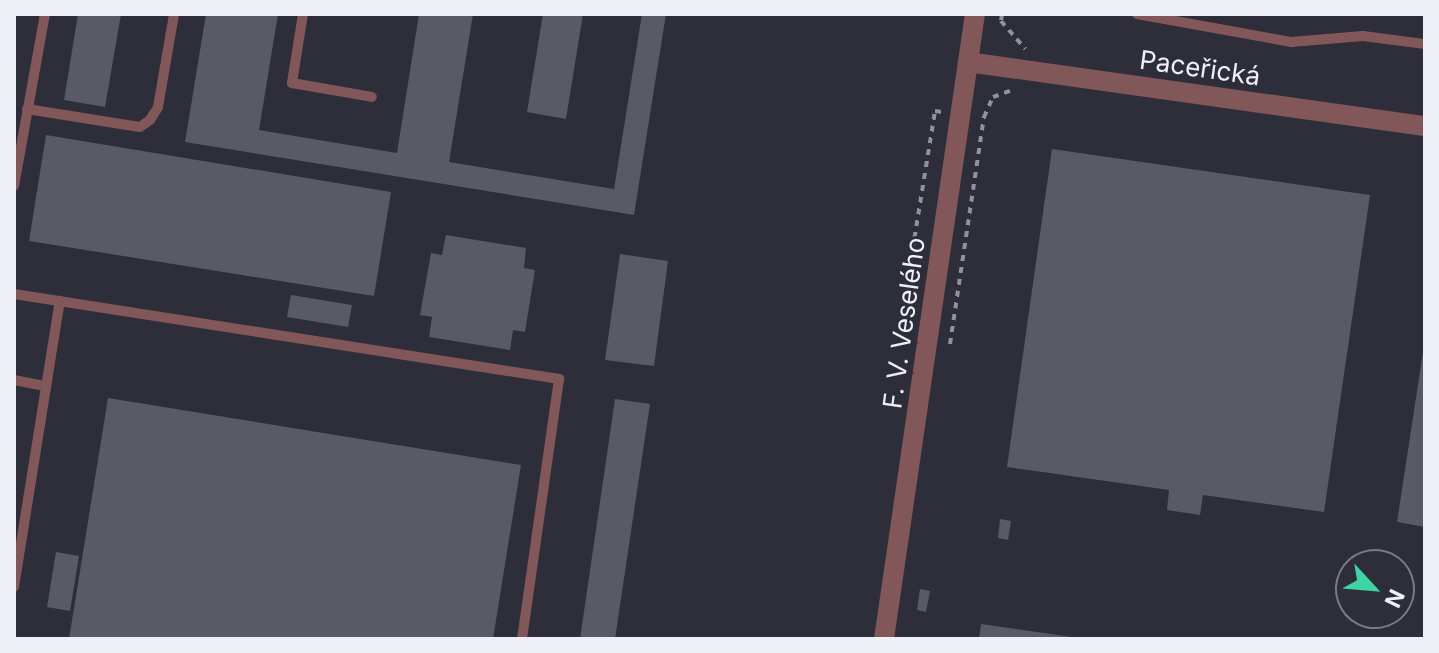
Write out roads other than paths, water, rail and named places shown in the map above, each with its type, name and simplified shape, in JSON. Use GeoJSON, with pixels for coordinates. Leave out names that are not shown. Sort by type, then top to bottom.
{"type":"FeatureCollection","features":[{"type":"Feature","properties":{"kind":"street","name":"F. V. Veselého"},"geometry":{"type":"LineString","coordinates":[[884,639],[975,14]]}},
{"type":"Feature","properties":{"kind":"street","name":"Paceřická"},"geometry":{"type":"LineString","coordinates":[[968,62],[1425,126]]}},
{"type":"Feature","properties":{"kind":"lane"},"geometry":{"type":"LineString","coordinates":[[14,186],[45,14]]}},
{"type":"Feature","properties":{"kind":"lane"},"geometry":{"type":"LineString","coordinates":[[27,109],[140,127],[150,120],[158,107],[174,14]]}},
{"type":"Feature","properties":{"kind":"lane"},"geometry":{"type":"LineString","coordinates":[[303,14],[292,83],[372,97]]}},
{"type":"Feature","properties":{"kind":"lane"},"geometry":{"type":"LineString","coordinates":[[1137,14],[1291,42],[1363,36],[1425,44]]}},
{"type":"Feature","properties":{"kind":"lane"},"geometry":{"type":"LineString","coordinates":[[14,294],[559,379],[522,639]]}},
{"type":"Feature","properties":{"kind":"lane"},"geometry":{"type":"LineString","coordinates":[[14,587],[60,301]]}},
{"type":"Feature","properties":{"kind":"lane"},"geometry":{"type":"LineString","coordinates":[[14,380],[46,386]]}}]}
